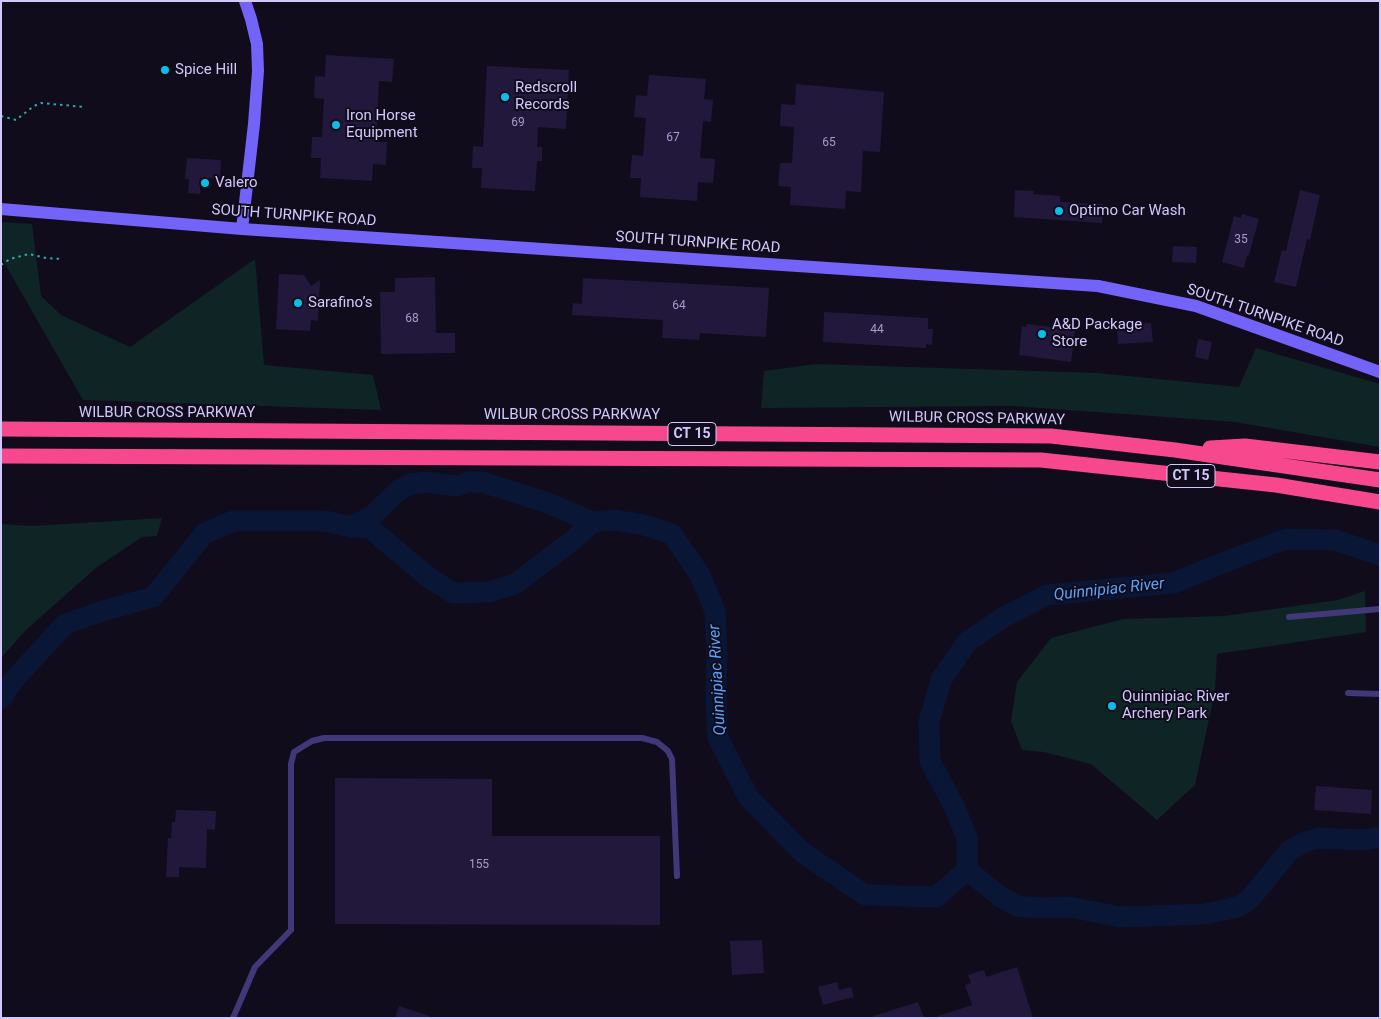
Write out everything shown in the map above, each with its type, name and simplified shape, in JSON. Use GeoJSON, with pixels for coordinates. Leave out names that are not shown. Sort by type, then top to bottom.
{"type":"FeatureCollection","features":[{"type":"Feature","properties":{"kind":"highway","name":"WILBUR CROSS PARKWAY"},"geometry":{"type":"LineString","coordinates":[[1,429],[1051,436],[1175,450],[1380,480]]}},
{"type":"Feature","properties":{"kind":"highway"},"geometry":{"type":"LineString","coordinates":[[1175,450],[1245,446],[1380,462]]}},
{"type":"Feature","properties":{"kind":"highway","name":"CT 15"},"geometry":{"type":"LineString","coordinates":[[1,456],[1040,460],[1276,485],[1380,502]]}},
{"type":"Feature","properties":{"kind":"main road"},"geometry":{"type":"LineString","coordinates":[[242,230],[258,71],[257,44],[244,1]]}},
{"type":"Feature","properties":{"kind":"main road","name":"SOUTH TURNPIKE ROAD"},"geometry":{"type":"LineString","coordinates":[[1,209],[242,230],[1098,286],[1196,306],[1380,372]]}},
{"type":"Feature","properties":{"kind":"lane"},"geometry":{"type":"LineString","coordinates":[[1289,617],[1380,609]]}},
{"type":"Feature","properties":{"kind":"lane"},"geometry":{"type":"LineString","coordinates":[[1348,693],[1380,694]]}},
{"type":"Feature","properties":{"kind":"lane"},"geometry":{"type":"LineString","coordinates":[[233,1018],[255,967],[291,930],[291,764],[294,752],[312,741],[324,738],[642,738],[657,742],[668,751],[672,759],[677,876]]}},
{"type":"Feature","properties":{"kind":"path"},"geometry":{"type":"LineString","coordinates":[[1,116],[16,120],[41,103],[84,107]]}},
{"type":"Feature","properties":{"kind":"path"},"geometry":{"type":"LineString","coordinates":[[2,265],[10,259],[29,254],[62,259]]}},
{"type":"Feature","properties":{"kind":"green space"},"geometry":{"type":"Polygon","coordinates":[[[1,222],[32,224],[41,296],[61,315],[130,347],[255,259],[264,365],[373,375],[381,410],[83,400],[1,257],[1,222]]]}},
{"type":"Feature","properties":{"kind":"green space"},"geometry":{"type":"Polygon","coordinates":[[[1256,348],[1380,384],[1380,447],[1235,422],[1012,406],[761,408],[764,371],[816,364],[1097,373],[1239,387],[1256,348]]]}},
{"type":"Feature","properties":{"kind":"green space"},"geometry":{"type":"Polygon","coordinates":[[[162,518],[157,536],[142,537],[97,567],[26,630],[1,658],[1,524],[32,526],[162,518]]]}},
{"type":"Feature","properties":{"kind":"green space","name":"Quinnipiac River Archery Park"},"geometry":{"type":"Polygon","coordinates":[[[1365,591],[1366,632],[1217,654],[1215,691],[1195,785],[1157,820],[1091,764],[1044,752],[1022,750],[1011,721],[1017,682],[1051,638],[1123,619],[1224,616],[1338,600],[1365,591]]]}},
{"type":"Feature","properties":{"kind":"building"},"geometry":{"type":"Polygon","coordinates":[[[326,55],[394,59],[392,82],[379,81],[376,142],[387,142],[386,165],[373,164],[372,181],[320,178],[321,158],[311,158],[312,137],[322,137],[324,99],[314,98],[315,76],[325,77],[326,55]]]}},
{"type":"Feature","properties":{"kind":"building"},"geometry":{"type":"Polygon","coordinates":[[[487,66],[569,70],[566,129],[538,127],[537,147],[542,147],[542,161],[537,161],[535,191],[481,188],[482,168],[472,168],[473,146],[483,147],[487,66]]]}},
{"type":"Feature","properties":{"kind":"building"},"geometry":{"type":"Polygon","coordinates":[[[649,75],[706,79],[704,99],[713,100],[711,122],[703,121],[700,158],[715,159],[713,183],[698,182],[697,201],[640,197],[641,178],[630,178],[632,155],[643,156],[646,118],[634,117],[636,95],[647,96],[649,75]]]}},
{"type":"Feature","properties":{"kind":"building"},"geometry":{"type":"Polygon","coordinates":[[[796,84],[884,92],[880,152],[863,151],[861,192],[846,191],[845,209],[790,205],[791,187],[778,186],[780,163],[792,163],[794,127],[780,126],[781,104],[795,105],[796,84]]]}},
{"type":"Feature","properties":{"kind":"building"},"geometry":{"type":"Polygon","coordinates":[[[187,158],[221,160],[220,179],[200,178],[200,194],[188,193],[189,179],[185,179],[187,158]]]}},
{"type":"Feature","properties":{"kind":"building","name":"Optimo Car Wash"},"geometry":{"type":"Polygon","coordinates":[[[1015,190],[1034,191],[1033,194],[1060,196],[1060,202],[1103,204],[1102,223],[1014,217],[1015,190]]]}},
{"type":"Feature","properties":{"kind":"building"},"geometry":{"type":"Polygon","coordinates":[[[1300,190],[1320,195],[1310,240],[1307,239],[1296,287],[1274,282],[1282,250],[1286,251],[1300,190]]]}},
{"type":"Feature","properties":{"kind":"building"},"geometry":{"type":"Polygon","coordinates":[[[1242,214],[1259,219],[1244,268],[1222,262],[1234,216],[1241,218],[1242,214]]]}},
{"type":"Feature","properties":{"kind":"building"},"geometry":{"type":"Polygon","coordinates":[[[1173,246],[1197,247],[1196,263],[1172,262],[1173,246]]]}},
{"type":"Feature","properties":{"kind":"building","name":"Sarafino’s"},"geometry":{"type":"Polygon","coordinates":[[[279,274],[304,275],[311,286],[320,280],[318,321],[311,320],[310,331],[276,329],[279,274]]]}},
{"type":"Feature","properties":{"kind":"building"},"geometry":{"type":"Polygon","coordinates":[[[435,277],[436,333],[455,333],[455,353],[381,354],[380,292],[395,292],[395,278],[435,277]]]}},
{"type":"Feature","properties":{"kind":"building"},"geometry":{"type":"Polygon","coordinates":[[[583,278],[769,288],[766,337],[700,333],[699,340],[662,338],[663,320],[572,315],[573,303],[582,304],[583,278]]]}},
{"type":"Feature","properties":{"kind":"building"},"geometry":{"type":"Polygon","coordinates":[[[824,312],[928,318],[928,329],[933,329],[932,345],[926,344],[926,348],[823,342],[824,312]]]}},
{"type":"Feature","properties":{"kind":"building"},"geometry":{"type":"Polygon","coordinates":[[[1128,320],[1139,320],[1139,324],[1151,323],[1153,342],[1118,344],[1117,325],[1128,324],[1128,320]]]}},
{"type":"Feature","properties":{"kind":"building"},"geometry":{"type":"Polygon","coordinates":[[[1027,324],[1075,330],[1071,362],[1019,355],[1022,326],[1026,327],[1027,324]]]}},
{"type":"Feature","properties":{"kind":"building"},"geometry":{"type":"Polygon","coordinates":[[[1198,339],[1212,342],[1208,360],[1195,357],[1198,339]]]}},
{"type":"Feature","properties":{"kind":"building"},"geometry":{"type":"Polygon","coordinates":[[[335,778],[492,779],[492,836],[660,836],[660,925],[335,924],[335,778]]]}},
{"type":"Feature","properties":{"kind":"building"},"geometry":{"type":"Polygon","coordinates":[[[1316,786],[1372,790],[1371,814],[1314,810],[1316,786]]]}},
{"type":"Feature","properties":{"kind":"building"},"geometry":{"type":"Polygon","coordinates":[[[176,810],[216,811],[215,830],[207,829],[206,868],[179,867],[179,877],[166,877],[168,838],[171,838],[172,822],[175,822],[176,810]]]}},
{"type":"Feature","properties":{"kind":"building"},"geometry":{"type":"Polygon","coordinates":[[[762,940],[764,973],[732,975],[730,941],[762,940]]]}},
{"type":"Feature","properties":{"kind":"building"},"geometry":{"type":"Polygon","coordinates":[[[1017,967],[1033,1018],[938,1018],[938,1016],[972,1005],[965,985],[971,983],[968,975],[984,970],[986,977],[1017,967]]]}},
{"type":"Feature","properties":{"kind":"building"},"geometry":{"type":"Polygon","coordinates":[[[837,982],[839,990],[851,987],[854,997],[823,1005],[818,987],[837,982]]]}},
{"type":"Feature","properties":{"kind":"building"},"geometry":{"type":"Polygon","coordinates":[[[918,1002],[924,1018],[874,1018],[873,1016],[918,1002]]]}},
{"type":"Feature","properties":{"kind":"building"},"geometry":{"type":"Polygon","coordinates":[[[399,1006],[429,1016],[429,1018],[395,1018],[399,1006]]]}},
{"type":"Feature","properties":{"kind":"waterway","name":"Quinnipiac River"},"geometry":{"type":"LineString","coordinates":[[351,527],[372,516],[399,490],[411,484],[427,482],[457,486],[468,482],[482,482],[542,501],[593,522]]}},
{"type":"Feature","properties":{"kind":"waterway","name":"Quinnipiac River"},"geometry":{"type":"LineString","coordinates":[[1,699],[11,683],[64,625],[99,612],[153,597],[205,533],[233,521],[325,521],[351,527],[370,528],[428,577],[453,593],[489,592],[515,584],[573,540],[593,522],[615,520],[644,525],[672,534],[700,575],[715,611],[718,738],[749,798],[802,852],[865,895],[936,897],[967,870],[967,838],[955,808],[930,761],[929,722],[941,680],[967,642],[1004,617],[1047,595],[1174,583],[1286,539],[1335,540],[1380,555]]}},
{"type":"Feature","properties":{"kind":"waterway","name":"Quinnipiac River"},"geometry":{"type":"LineString","coordinates":[[967,870],[1001,897],[1017,906],[1040,908],[1070,907],[1120,917],[1205,914],[1238,907],[1250,899],[1290,850],[1305,842],[1319,838],[1362,840],[1380,837]]}},
{"type":"Feature","properties":{"kind":"place","name":"Spice Hill"},"geometry":{"type":"Point","coordinates":[165,70]}},
{"type":"Feature","properties":{"kind":"place","name":"Redscroll Records"},"geometry":{"type":"Point","coordinates":[505,97]}},
{"type":"Feature","properties":{"kind":"place","name":"Iron Horse Equipment"},"geometry":{"type":"Point","coordinates":[336,125]}},
{"type":"Feature","properties":{"kind":"place","name":"Valero"},"geometry":{"type":"Point","coordinates":[205,183]}},
{"type":"Feature","properties":{"kind":"place","name":"Optimo Car Wash"},"geometry":{"type":"Point","coordinates":[1059,211]}},
{"type":"Feature","properties":{"kind":"place","name":"Sarafino’s"},"geometry":{"type":"Point","coordinates":[298,303]}},
{"type":"Feature","properties":{"kind":"place","name":"A&D Package Store"},"geometry":{"type":"Point","coordinates":[1042,334]}},
{"type":"Feature","properties":{"kind":"place","name":"Quinnipiac River Archery Park"},"geometry":{"type":"Point","coordinates":[1112,706]}}]}
